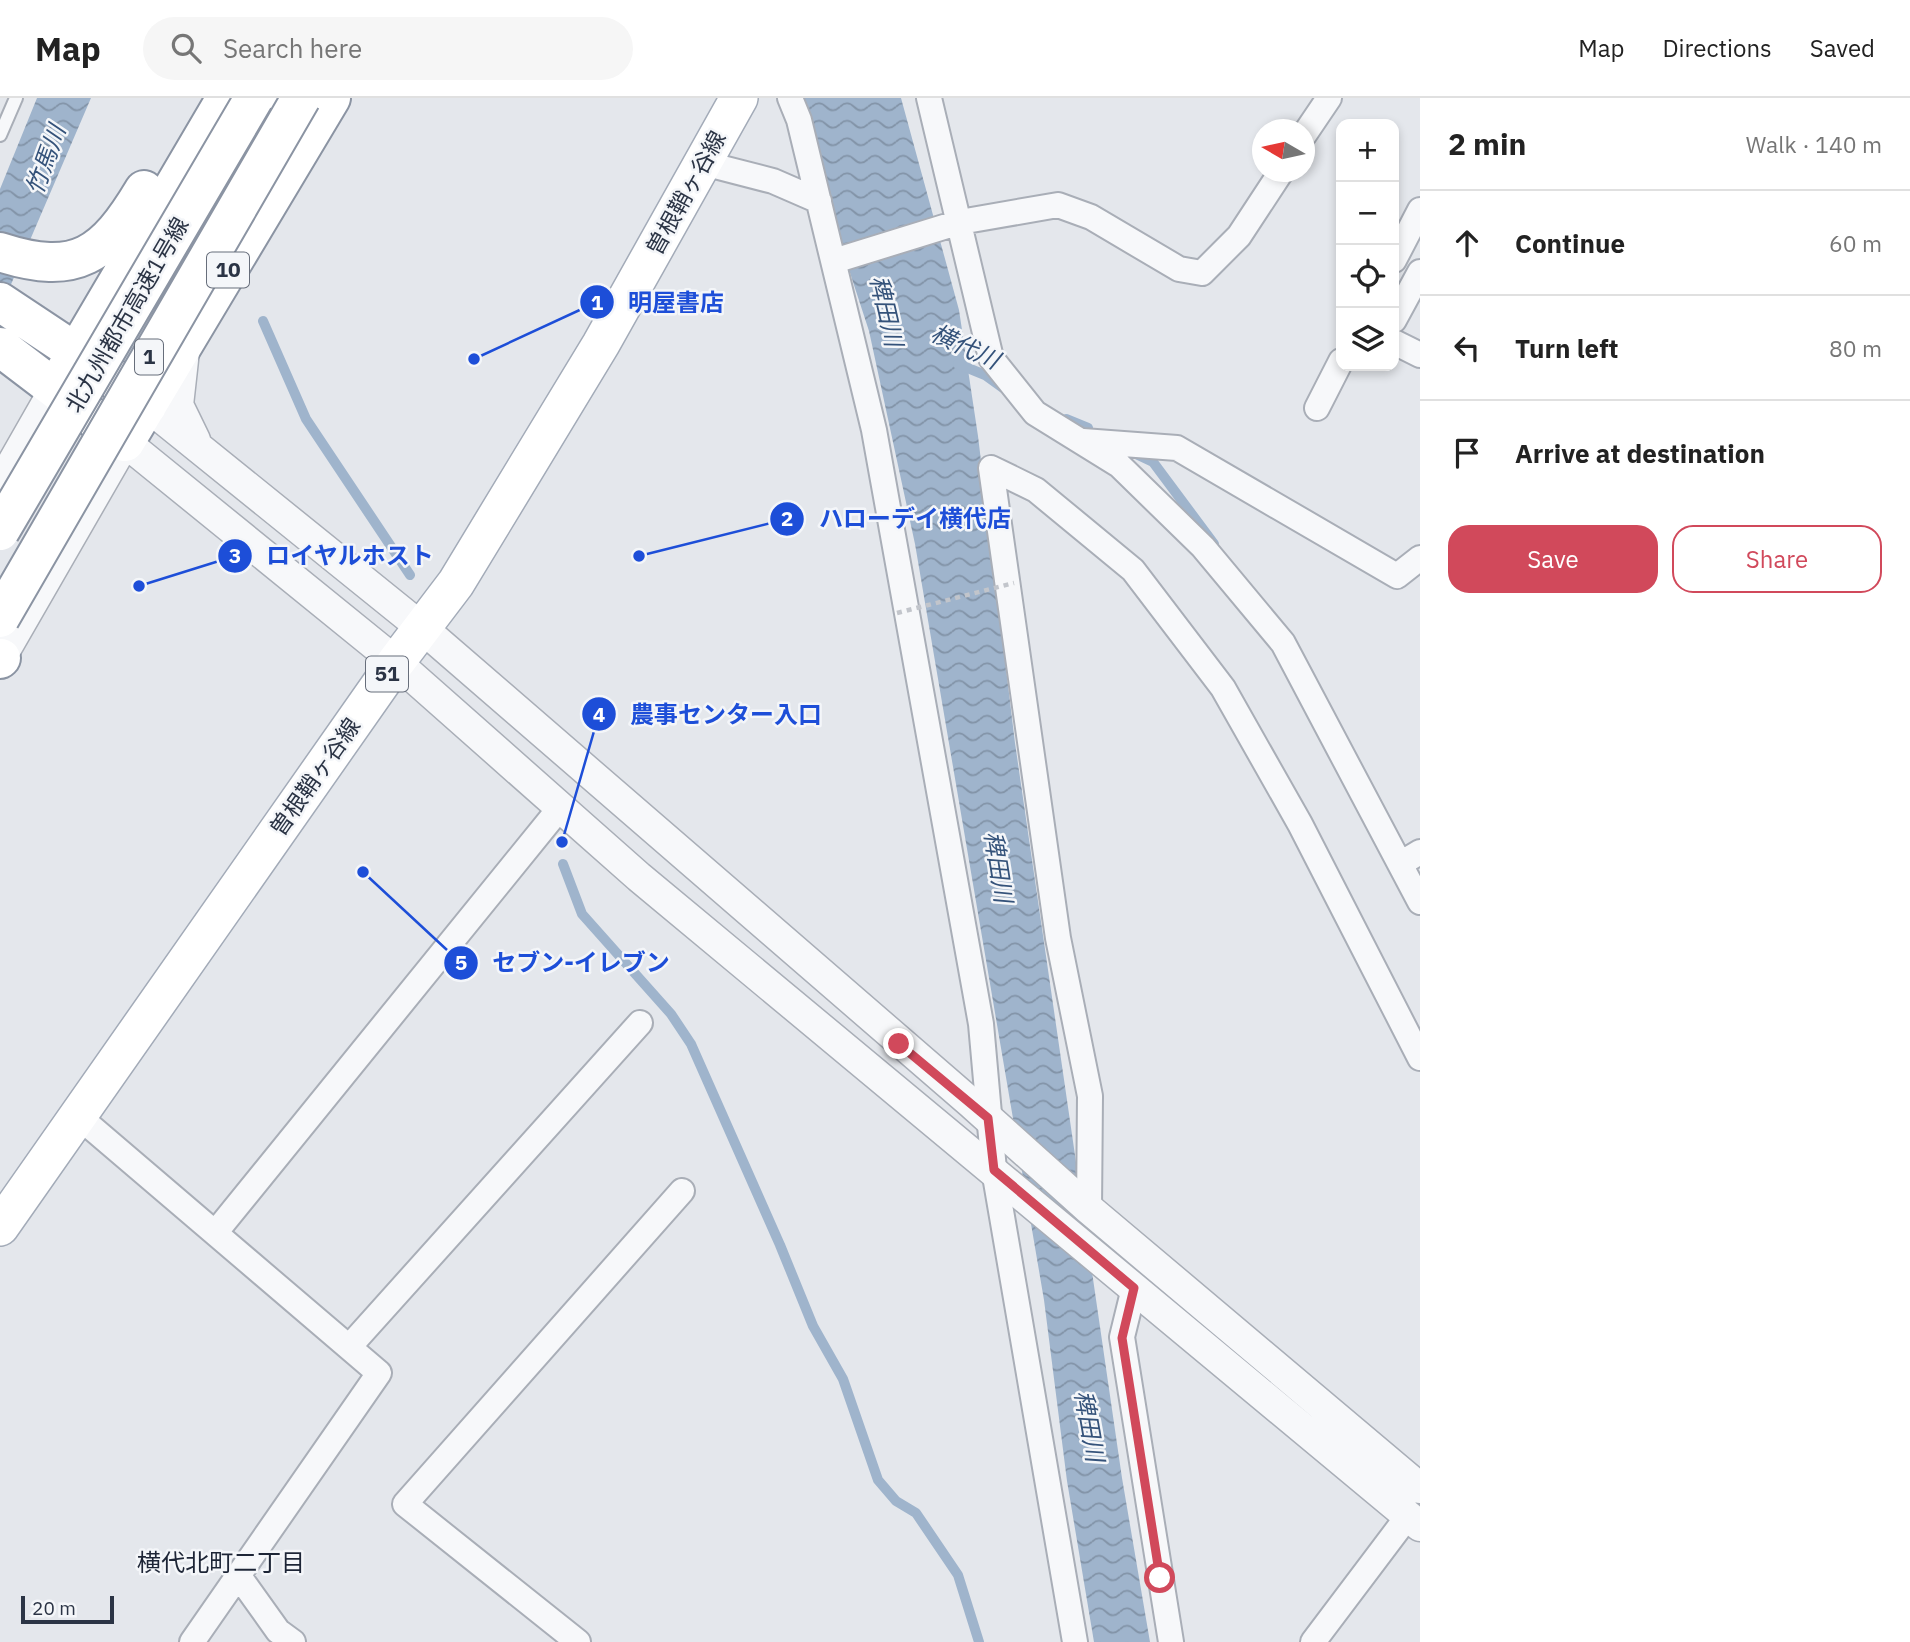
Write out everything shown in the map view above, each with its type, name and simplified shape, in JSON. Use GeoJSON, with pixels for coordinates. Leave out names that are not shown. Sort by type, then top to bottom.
{"type":"FeatureCollection","features":[{"type":"Feature","properties":{"kind":"highway"},"geometry":{"type":"LineString","coordinates":[[14,257],[68,260],[89,254],[107,244],[127,220],[199,98]]}},
{"type":"Feature","properties":{"kind":"highway"},"geometry":{"type":"LineString","coordinates":[[75,372],[226,98]]}},
{"type":"Feature","properties":{"kind":"highway","name":"北九州都市高速1号線"},"geometry":{"type":"LineString","coordinates":[[0,531],[254,98]]}},
{"type":"Feature","properties":{"kind":"highway","name":"10"},"geometry":{"type":"LineString","coordinates":[[75,372],[128,347],[278,98]]}},
{"type":"Feature","properties":{"kind":"highway","name":"北九州都市高速1号線"},"geometry":{"type":"LineString","coordinates":[[0,618],[301,98]]}},
{"type":"Feature","properties":{"kind":"highway","name":"10"},"geometry":{"type":"LineString","coordinates":[[125,442],[331,98]]}},
{"type":"Feature","properties":{"kind":"highway"},"geometry":{"type":"LineString","coordinates":[[2,303],[75,372],[125,442]]}},
{"type":"Feature","properties":{"kind":"highway"},"geometry":{"type":"LineString","coordinates":[[8,352],[75,372],[147,405]]}},
{"type":"Feature","properties":{"kind":"main road","name":"曽根鞘ヶ谷線"},"geometry":{"type":"LineString","coordinates":[[0,1227],[396,662],[456,583],[594,356],[739,98]]}},
{"type":"Feature","properties":{"kind":"street"},"geometry":{"type":"LineString","coordinates":[[790,98],[799,120],[874,430],[981,1024],[994,1170],[1074,1642]]}},
{"type":"Feature","properties":{"kind":"street"},"geometry":{"type":"LineString","coordinates":[[929,98],[954,224],[991,358],[1035,414],[1119,465],[1203,547],[1283,643],[1410,858],[1420,902]]}},
{"type":"Feature","properties":{"kind":"street"},"geometry":{"type":"LineString","coordinates":[[1315,119],[1329,98]]}},
{"type":"Feature","properties":{"kind":"street"},"geometry":{"type":"LineString","coordinates":[[703,163],[773,181],[819,201]]}},
{"type":"Feature","properties":{"kind":"street"},"geometry":{"type":"LineString","coordinates":[[834,261],[954,224],[1058,205],[1091,216],[1180,269],[1202,273],[1239,236],[1274,182]]}},
{"type":"Feature","properties":{"kind":"street"},"geometry":{"type":"LineString","coordinates":[[1399,250],[1420,210]]}},
{"type":"Feature","properties":{"kind":"street"},"geometry":{"type":"LineString","coordinates":[[1399,311],[1420,272]]}},
{"type":"Feature","properties":{"kind":"street"},"geometry":{"type":"LineString","coordinates":[[188,337],[178,385],[178,405],[185,425],[202,450]]}},
{"type":"Feature","properties":{"kind":"street"},"geometry":{"type":"LineString","coordinates":[[1399,344],[1420,355]]}},
{"type":"Feature","properties":{"kind":"street"},"geometry":{"type":"LineString","coordinates":[[1317,408],[1336,371]]}},
{"type":"Feature","properties":{"kind":"street"},"geometry":{"type":"LineString","coordinates":[[0,485],[75,372]]}},
{"type":"Feature","properties":{"kind":"street"},"geometry":{"type":"LineString","coordinates":[[147,405],[422,628],[899,1044],[990,1120],[1096,1216],[1420,1488]]}},
{"type":"Feature","properties":{"kind":"street"},"geometry":{"type":"LineString","coordinates":[[1079,440],[1177,448],[1397,576],[1420,558]]}},
{"type":"Feature","properties":{"kind":"street"},"geometry":{"type":"LineString","coordinates":[[0,659],[125,442],[396,662],[559,809],[994,1170],[1104,1265],[1414,1520],[1313,1642]]}},
{"type":"Feature","properties":{"kind":"street"},"geometry":{"type":"LineString","coordinates":[[1096,1216],[1090,1096],[1058,938],[991,468],[1036,490],[1133,570],[1223,688],[1300,824],[1420,1058]]}},
{"type":"Feature","properties":{"kind":"street"},"geometry":{"type":"LineString","coordinates":[[215,1233],[559,809]]}},
{"type":"Feature","properties":{"kind":"street"},"geometry":{"type":"LineString","coordinates":[[349,1347],[640,1023]]}},
{"type":"Feature","properties":{"kind":"street"},"geometry":{"type":"LineString","coordinates":[[78,1116],[379,1373],[192,1642]]}},
{"type":"Feature","properties":{"kind":"street"},"geometry":{"type":"LineString","coordinates":[[578,1642],[405,1504],[682,1191]]}},
{"type":"Feature","properties":{"kind":"street"},"geometry":{"type":"LineString","coordinates":[[1134,1288],[1122,1338],[1171,1642]]}},
{"type":"Feature","properties":{"kind":"street"},"geometry":{"type":"LineString","coordinates":[[238,1575],[278,1631],[293,1642]]}},
{"type":"Feature","properties":{"kind":"lane"},"geometry":{"type":"LineString","coordinates":[[0,135],[16,98]]}},
{"type":"Feature","properties":{"kind":"path"},"geometry":{"type":"LineString","coordinates":[[897,613],[1014,583]]}},
{"type":"Feature","properties":{"kind":"water","name":"竹馬川"},"geometry":{"type":"Polygon","coordinates":[[[37,98],[91,98],[0,310],[0,189],[37,98]]]}},
{"type":"Feature","properties":{"kind":"water","name":"稗田川"},"geometry":{"type":"Polygon","coordinates":[[[793,98],[901,98],[959,310],[978,436],[1015,743],[1122,1478],[1150,1642],[1094,1642],[1067,1481],[1044,1300],[915,544],[869,331],[793,98]]]}},
{"type":"Feature","properties":{"kind":"waterway"},"geometry":{"type":"LineString","coordinates":[[263,321],[306,419],[410,575]]}},
{"type":"Feature","properties":{"kind":"waterway","name":"横代川"},"geometry":{"type":"LineString","coordinates":[[958,364],[985,375],[1003,388]]}},
{"type":"Feature","properties":{"kind":"waterway","name":"横代川"},"geometry":{"type":"LineString","coordinates":[[1066,419],[1088,428]]}},
{"type":"Feature","properties":{"kind":"waterway","name":"横代川"},"geometry":{"type":"LineString","coordinates":[[1136,454],[1153,462],[1214,544]]}},
{"type":"Feature","properties":{"kind":"waterway"},"geometry":{"type":"LineString","coordinates":[[563,864],[582,914],[671,1014],[691,1044],[813,1326],[843,1379],[878,1480],[896,1501],[916,1513],[958,1575],[979,1642]]}},
{"type":"Feature","properties":{"kind":"place","name":"明屋書店"},"geometry":{"type":"Point","coordinates":[474,359]}},
{"type":"Feature","properties":{"kind":"place","name":"ハローデイ横代店"},"geometry":{"type":"Point","coordinates":[639,556]}},
{"type":"Feature","properties":{"kind":"place","name":"ロイヤルホスト"},"geometry":{"type":"Point","coordinates":[139,586]}},
{"type":"Feature","properties":{"kind":"place","name":"農事センター入口"},"geometry":{"type":"Point","coordinates":[562,842]}},
{"type":"Feature","properties":{"kind":"place","name":"セブン-イレブン"},"geometry":{"type":"Point","coordinates":[363,872]}},
{"type":"Feature","properties":{"kind":"district","name":"横代北町二丁目"},"geometry":{"type":"Point","coordinates":[221,1563]}},
{"type":"Feature","properties":{"kind":"route"},"geometry":{"type":"LineString","coordinates":[[899,1044],[988,1118],[994,1170],[1134,1288],[1122,1338],[1160,1578]]}}]}
